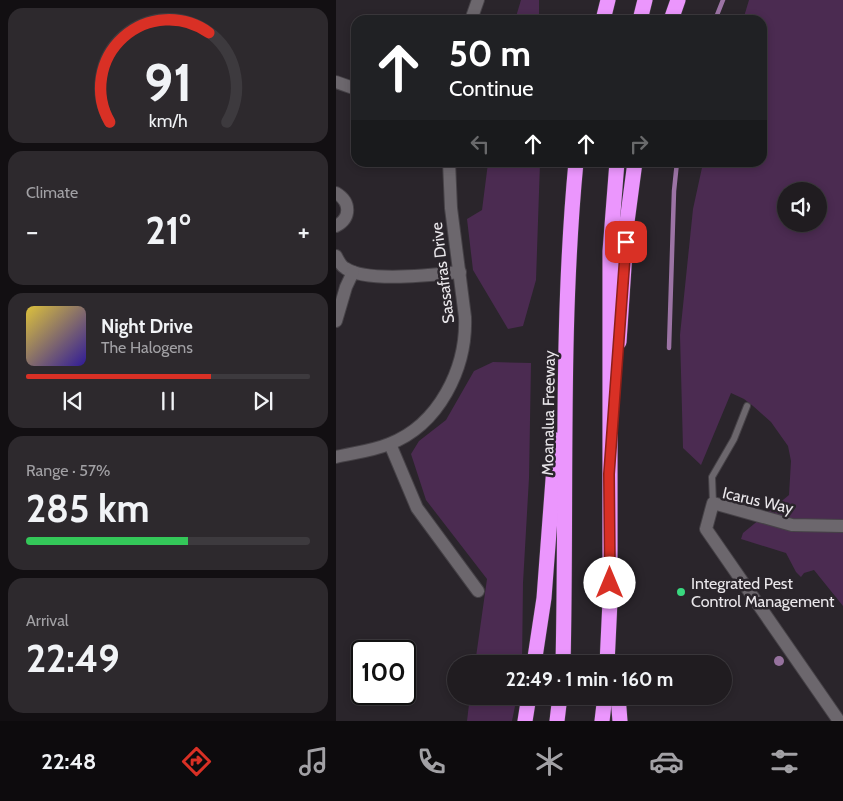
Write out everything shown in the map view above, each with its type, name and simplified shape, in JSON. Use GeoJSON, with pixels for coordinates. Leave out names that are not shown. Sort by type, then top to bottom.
{"type":"FeatureCollection","features":[{"type":"Feature","properties":{"kind":"highway"},"geometry":{"type":"LineString","coordinates":[[604,15],[608,0]]}},
{"type":"Feature","properties":{"kind":"highway"},"geometry":{"type":"LineString","coordinates":[[642,15],[646,0]]}},
{"type":"Feature","properties":{"kind":"highway"},"geometry":{"type":"LineString","coordinates":[[672,15],[677,0]]}},
{"type":"Feature","properties":{"kind":"highway","name":"Moanalua Freeway"},"geometry":{"type":"LineString","coordinates":[[563,655],[567,309],[570,231],[576,167]]}},
{"type":"Feature","properties":{"kind":"highway"},"geometry":{"type":"LineString","coordinates":[[607,655],[610,601],[610,251],[617,167]]}},
{"type":"Feature","properties":{"kind":"highway"},"geometry":{"type":"LineString","coordinates":[[609,474],[628,222],[634,167]]}},
{"type":"Feature","properties":{"kind":"highway"},"geometry":{"type":"LineString","coordinates":[[535,655],[544,598],[567,309]]}},
{"type":"Feature","properties":{"kind":"highway"},"geometry":{"type":"LineString","coordinates":[[610,601],[614,655]]}},
{"type":"Feature","properties":{"kind":"highway"},"geometry":{"type":"LineString","coordinates":[[525,721],[528,705]]}},
{"type":"Feature","properties":{"kind":"highway"},"geometry":{"type":"LineString","coordinates":[[557,721],[559,705]]}},
{"type":"Feature","properties":{"kind":"highway"},"geometry":{"type":"LineString","coordinates":[[602,721],[604,705]]}},
{"type":"Feature","properties":{"kind":"highway"},"geometry":{"type":"LineString","coordinates":[[619,705],[620,721]]}},
{"type":"Feature","properties":{"kind":"street"},"geometry":{"type":"LineString","coordinates":[[472,15],[478,0]]}},
{"type":"Feature","properties":{"kind":"street"},"geometry":{"type":"LineString","coordinates":[[336,82],[351,87]]}},
{"type":"Feature","properties":{"kind":"street","name":"Sassafras Drive"},"geometry":{"type":"LineString","coordinates":[[336,457],[390,444],[423,423],[448,389],[461,361],[466,331],[451,208],[449,167]]}},
{"type":"Feature","properties":{"kind":"street"},"geometry":{"type":"LineString","coordinates":[[336,193],[344,200],[348,210],[344,220],[336,226]]}},
{"type":"Feature","properties":{"kind":"street"},"geometry":{"type":"LineString","coordinates":[[336,256],[344,268],[353,272],[391,277],[460,272]]}},
{"type":"Feature","properties":{"kind":"street"},"geometry":{"type":"LineString","coordinates":[[336,321],[353,272]]}},
{"type":"Feature","properties":{"kind":"street"},"geometry":{"type":"LineString","coordinates":[[390,444],[417,508],[478,591]]}},
{"type":"Feature","properties":{"kind":"street","name":"Icarus Way"},"geometry":{"type":"LineString","coordinates":[[839,721],[706,529],[714,503],[792,525],[843,526]]}},
{"type":"Feature","properties":{"kind":"lane"},"geometry":{"type":"LineString","coordinates":[[714,503],[712,478],[734,439],[747,406]]}},
{"type":"Feature","properties":{"kind":"shaded area"},"geometry":{"type":"Polygon","coordinates":[[[521,0],[539,0],[539,15],[516,15],[521,0]]]}},
{"type":"Feature","properties":{"kind":"shaded area"},"geometry":{"type":"Polygon","coordinates":[[[749,0],[843,0],[843,606],[814,570],[804,573],[801,577],[796,572],[786,553],[741,539],[743,533],[789,495],[791,461],[788,446],[771,422],[744,399],[731,393],[701,465],[683,448],[680,335],[693,209],[702,167],[767,167],[767,15],[744,15],[749,0]]]}},
{"type":"Feature","properties":{"kind":"shaded area"},"geometry":{"type":"Polygon","coordinates":[[[487,167],[540,167],[536,280],[523,326],[508,329],[473,270],[467,219],[482,210],[487,167]]]}},
{"type":"Feature","properties":{"kind":"shaded area"},"geometry":{"type":"Polygon","coordinates":[[[493,362],[531,363],[529,478],[523,583],[522,655],[476,655],[487,579],[426,500],[411,454],[419,441],[446,420],[474,371],[493,362]]]}},
{"type":"Feature","properties":{"kind":"shaded area"},"geometry":{"type":"Polygon","coordinates":[[[469,705],[515,705],[512,721],[467,721],[469,705]]]}},
{"type":"Feature","properties":{"kind":"waterway"},"geometry":{"type":"LineString","coordinates":[[717,15],[723,0]]}},
{"type":"Feature","properties":{"kind":"waterway"},"geometry":{"type":"LineString","coordinates":[[669,348],[676,167]]}},
{"type":"Feature","properties":{"kind":"place","name":"Integrated Pest Control Management"},"geometry":{"type":"Point","coordinates":[681,592]}},
{"type":"Feature","properties":{"kind":"route"},"geometry":{"type":"LineString","coordinates":[[610,583],[609,474],[626,242]]}}]}
